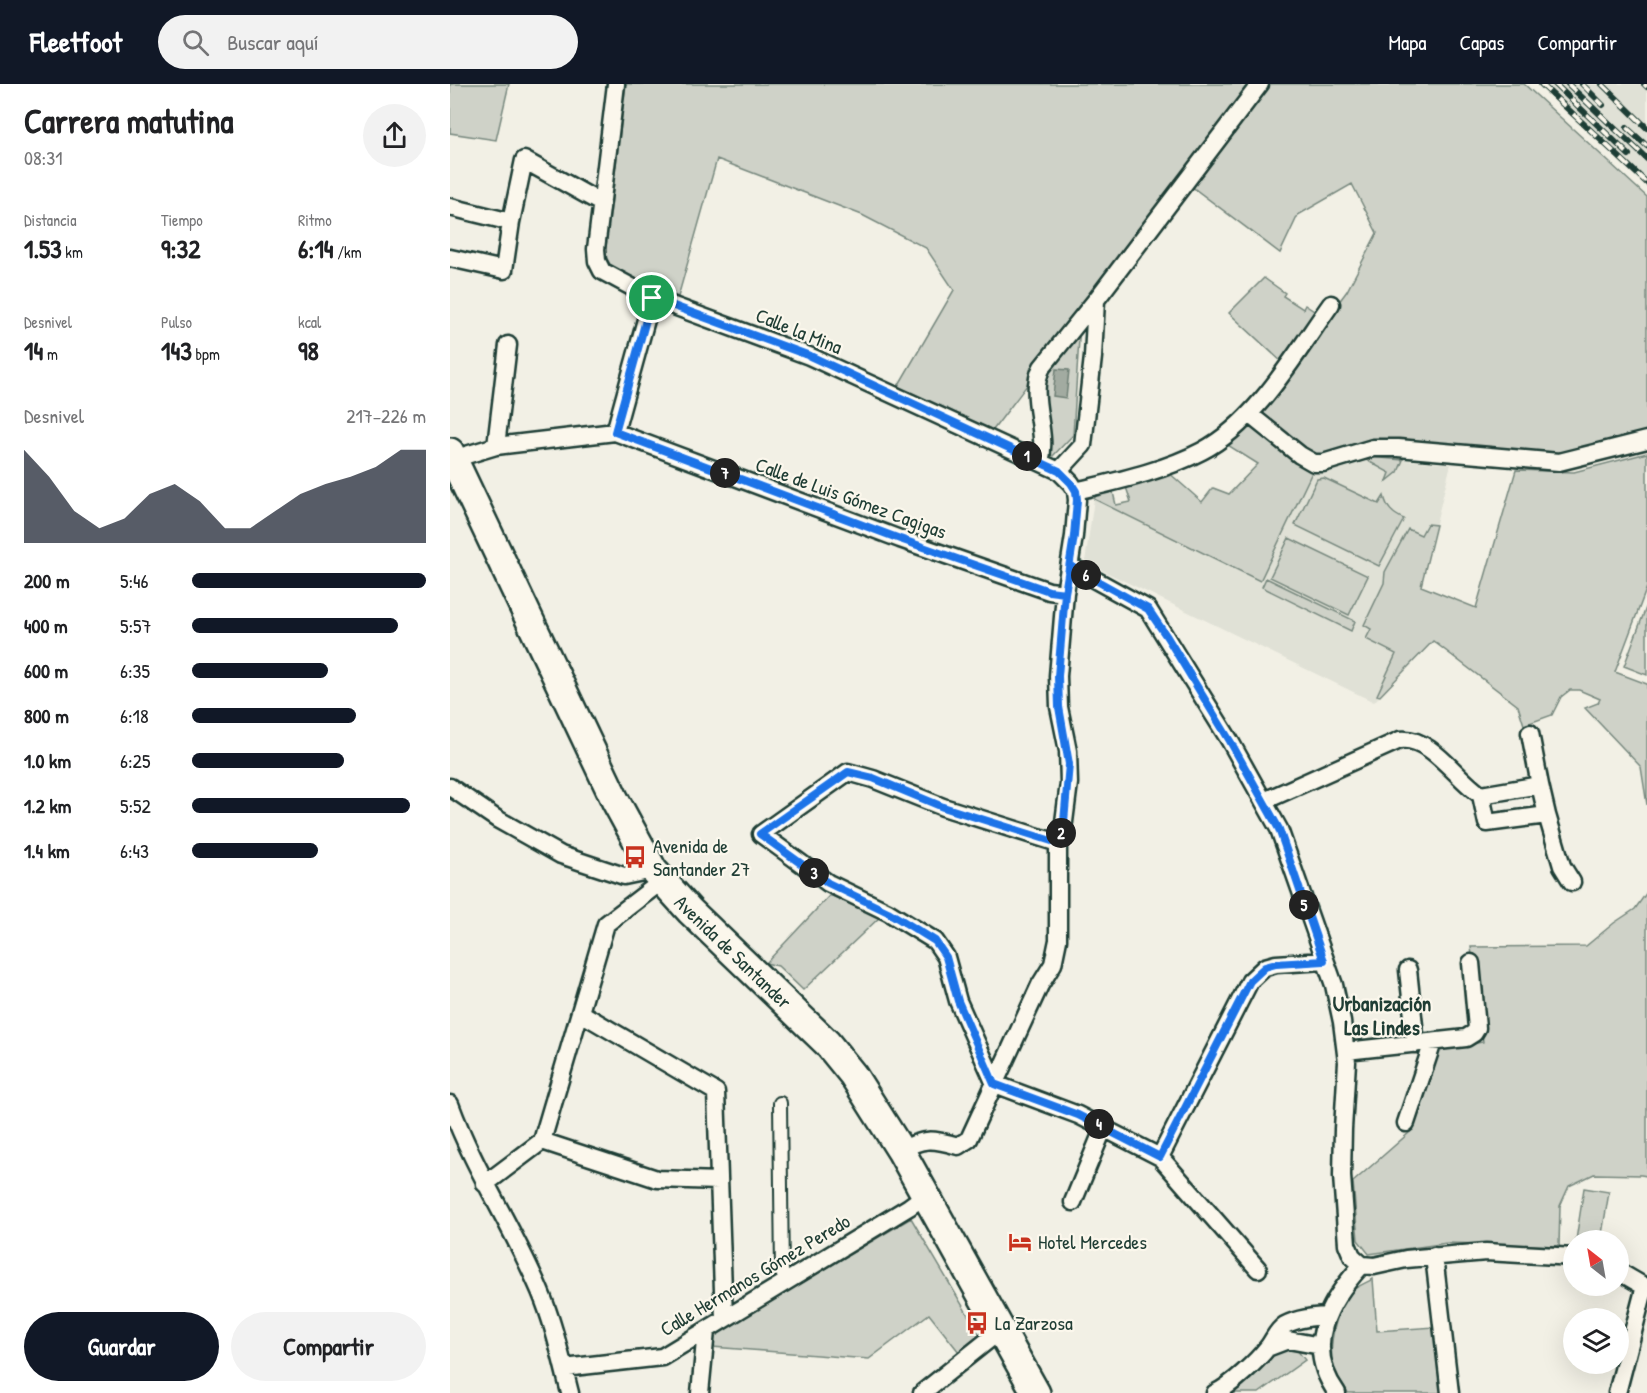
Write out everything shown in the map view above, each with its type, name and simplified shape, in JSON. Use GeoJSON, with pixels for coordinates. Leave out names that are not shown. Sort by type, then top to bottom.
{"type":"FeatureCollection","features":[{"type":"Feature","properties":{"kind":"highway","name":"Avenida de Santander"},"geometry":{"type":"LineString","coordinates":[[451,455],[615,800],[657,875],[690,911],[827,1043],[853,1075],[901,1151],[924,1196],[1036,1393]]}},
{"type":"Feature","properties":{"kind":"highway","name":"Avenida de Santander"},"geometry":{"type":"LineString","coordinates":[[949,1239],[1052,1393]]}},
{"type":"Feature","properties":{"kind":"street","name":"Calle la Mina"},"geometry":{"type":"LineString","coordinates":[[616,84],[596,249],[597,261],[602,271],[652,298],[810,356],[1040,462],[1059,471],[1076,491]]}},
{"type":"Feature","properties":{"kind":"street"},"geometry":{"type":"LineString","coordinates":[[1040,462],[1042,431],[1037,391],[1038,376],[1042,367],[1096,300],[1260,84]]}},
{"type":"Feature","properties":{"kind":"street"},"geometry":{"type":"LineString","coordinates":[[450,258],[504,270],[524,160],[601,203]]}},
{"type":"Feature","properties":{"kind":"street"},"geometry":{"type":"LineString","coordinates":[[450,207],[511,222]]}},
{"type":"Feature","properties":{"kind":"street"},"geometry":{"type":"LineString","coordinates":[[615,432],[652,298]]}},
{"type":"Feature","properties":{"kind":"street"},"geometry":{"type":"LineString","coordinates":[[1059,471],[1083,445],[1093,357],[1096,300]]}},
{"type":"Feature","properties":{"kind":"street"},"geometry":{"type":"LineString","coordinates":[[901,1151],[922,1140],[938,1140],[958,1146],[969,1139],[1040,985],[1053,964],[1059,923],[1058,843],[1064,822],[1069,764],[1058,692],[1065,593],[1074,536],[1076,491],[1135,476],[1202,451],[1243,422],[1331,304]]}},
{"type":"Feature","properties":{"kind":"street"},"geometry":{"type":"LineString","coordinates":[[496,446],[508,345]]}},
{"type":"Feature","properties":{"kind":"street"},"geometry":{"type":"LineString","coordinates":[[1249,414],[1300,455],[1314,463],[1323,463],[1373,448],[1398,448],[1559,462],[1647,440]]}},
{"type":"Feature","properties":{"kind":"street","name":"Calle de Luis Gómez Cagigas"},"geometry":{"type":"LineString","coordinates":[[451,455],[496,446],[615,432],[900,539],[1049,591],[1065,593]]}},
{"type":"Feature","properties":{"kind":"street"},"geometry":{"type":"LineString","coordinates":[[1070,566],[1148,609],[1230,741],[1279,829],[1334,985],[1346,1051],[1342,1159],[1348,1250],[1362,1264],[1374,1266],[1406,1259],[1486,1252],[1563,1256]]}},
{"type":"Feature","properties":{"kind":"street"},"geometry":{"type":"LineString","coordinates":[[1530,734],[1547,815],[1562,866],[1572,882]]}},
{"type":"Feature","properties":{"kind":"street"},"geometry":{"type":"LineString","coordinates":[[1264,801],[1400,740],[1408,739],[1424,744],[1481,795],[1487,823],[1547,815]]}},
{"type":"Feature","properties":{"kind":"street"},"geometry":{"type":"LineString","coordinates":[[1058,843],[943,807],[873,778],[848,772],[760,834],[828,883],[888,912],[935,941],[946,957],[958,1001],[994,1084],[1078,1115],[1160,1157],[1258,1269]]}},
{"type":"Feature","properties":{"kind":"street"},"geometry":{"type":"LineString","coordinates":[[1481,795],[1540,785]]}},
{"type":"Feature","properties":{"kind":"street"},"geometry":{"type":"LineString","coordinates":[[450,788],[497,819],[561,855],[624,876],[657,875]]}},
{"type":"Feature","properties":{"kind":"street"},"geometry":{"type":"LineString","coordinates":[[485,1184],[542,1141],[606,924],[657,875]]}},
{"type":"Feature","properties":{"kind":"street"},"geometry":{"type":"LineString","coordinates":[[1160,1157],[1250,981],[1265,967],[1276,964],[1324,961]]}},
{"type":"Feature","properties":{"kind":"street"},"geometry":{"type":"LineString","coordinates":[[1346,1051],[1466,1038],[1474,1033],[1477,1028],[1471,963]]}},
{"type":"Feature","properties":{"kind":"street"},"geometry":{"type":"LineString","coordinates":[[1408,970],[1416,1044]]}},
{"type":"Feature","properties":{"kind":"street"},"geometry":{"type":"LineString","coordinates":[[581,1013],[716,1092],[724,1319]]}},
{"type":"Feature","properties":{"kind":"street"},"geometry":{"type":"LineString","coordinates":[[1406,1123],[1433,1042]]}},
{"type":"Feature","properties":{"kind":"street"},"geometry":{"type":"LineString","coordinates":[[780,1103],[782,1273],[787,1281]]}},
{"type":"Feature","properties":{"kind":"street"},"geometry":{"type":"LineString","coordinates":[[450,1104],[463,1140],[540,1290],[554,1327],[570,1393]]}},
{"type":"Feature","properties":{"kind":"street"},"geometry":{"type":"LineString","coordinates":[[1073,1202],[1104,1127]]}},
{"type":"Feature","properties":{"kind":"street"},"geometry":{"type":"LineString","coordinates":[[542,1141],[657,1179],[719,1181]]}},
{"type":"Feature","properties":{"kind":"street","name":"Calle Hermanos Gómez Peredo"},"geometry":{"type":"LineString","coordinates":[[564,1368],[662,1357],[924,1196]]}},
{"type":"Feature","properties":{"kind":"street"},"geometry":{"type":"LineString","coordinates":[[1434,1256],[1450,1393]]}},
{"type":"Feature","properties":{"kind":"street"},"geometry":{"type":"LineString","coordinates":[[1337,1393],[1322,1366],[1322,1332],[1327,1316],[1339,1293],[1362,1264]]}},
{"type":"Feature","properties":{"kind":"street"},"geometry":{"type":"LineString","coordinates":[[1617,1393],[1646,1287],[1629,1277]]}},
{"type":"Feature","properties":{"kind":"street"},"geometry":{"type":"LineString","coordinates":[[1215,1393],[1233,1382],[1286,1325],[1297,1320],[1327,1316]]}},
{"type":"Feature","properties":{"kind":"street"},"geometry":{"type":"LineString","coordinates":[[922,1393],[1001,1330]]}},
{"type":"Feature","properties":{"kind":"street"},"geometry":{"type":"LineString","coordinates":[[700,1393],[705,1331]]}},
{"type":"Feature","properties":{"kind":"street"},"geometry":{"type":"LineString","coordinates":[[1267,1348],[1288,1341],[1321,1347]]}},
{"type":"Feature","properties":{"kind":"shaded area"},"geometry":{"type":"Polygon","coordinates":[[[450,84],[509,84],[496,140],[450,133],[450,84]]]}},
{"type":"Feature","properties":{"kind":"shaded area"},"geometry":{"type":"Polygon","coordinates":[[[626,84],[1255,84],[993,430],[897,388],[954,290],[926,248],[862,215],[717,159],[678,297],[612,268],[605,255],[626,84]]]}},
{"type":"Feature","properties":{"kind":"shaded area"},"geometry":{"type":"Polygon","coordinates":[[[1265,84],[1524,84],[1647,197],[1647,433],[1561,454],[1388,442],[1315,458],[1257,417],[1259,410],[1347,291],[1377,233],[1352,184],[1298,215],[1280,253],[1191,186],[1265,84]]]}},
{"type":"Feature","properties":{"kind":"shaded area"},"geometry":{"type":"Polygon","coordinates":[[[1541,84],[1647,84],[1647,186],[1564,110],[1541,84]]]}},
{"type":"Feature","properties":{"kind":"shaded area"},"geometry":{"type":"Polygon","coordinates":[[[1264,278],[1285,293],[1283,296],[1303,309],[1305,305],[1320,315],[1284,364],[1229,313],[1264,278]]]}},
{"type":"Feature","properties":{"kind":"shaded area"},"geometry":{"type":"Polygon","coordinates":[[[1080,323],[1073,435],[1050,459],[1043,377],[1080,323]]]}},
{"type":"Feature","properties":{"kind":"shaded area"},"geometry":{"type":"Polygon","coordinates":[[[1056,369],[1069,370],[1066,398],[1053,396],[1056,369]]]}},
{"type":"Feature","properties":{"kind":"shaded area"},"geometry":{"type":"Polygon","coordinates":[[[1250,423],[1309,470],[1314,468],[1260,581],[1094,499],[1097,494],[1112,488],[1116,505],[1131,502],[1125,484],[1167,471],[1202,502],[1213,488],[1229,494],[1258,464],[1226,444],[1250,423]]]}},
{"type":"Feature","properties":{"kind":"shaded area"},"geometry":{"type":"Polygon","coordinates":[[[1647,453],[1647,587],[1615,672],[1647,684],[1647,805],[1641,767],[1585,708],[1598,703],[1600,699],[1579,690],[1570,690],[1561,697],[1552,715],[1524,725],[1518,706],[1433,641],[1380,696],[1377,695],[1396,654],[1366,639],[1371,629],[1364,625],[1384,583],[1385,572],[1408,529],[1421,535],[1427,524],[1436,525],[1421,586],[1476,608],[1516,470],[1574,472],[1647,453]]]}},
{"type":"Feature","properties":{"kind":"shaded area"},"geometry":{"type":"Polygon","coordinates":[[[1359,456],[1451,464],[1420,586],[1460,602],[1433,641],[1374,702],[1085,562],[1094,499],[1097,494],[1112,488],[1116,505],[1131,501],[1193,547],[1311,468],[1346,465],[1359,456]]]}},
{"type":"Feature","properties":{"kind":"shaded area"},"geometry":{"type":"Polygon","coordinates":[[[1359,456],[1403,460],[1398,472],[1387,481],[1390,473],[1359,456]]]}},
{"type":"Feature","properties":{"kind":"shaded area"},"geometry":{"type":"Polygon","coordinates":[[[1324,478],[1379,504],[1384,496],[1391,510],[1404,519],[1379,566],[1295,525],[1317,479],[1324,478]]]}},
{"type":"Feature","properties":{"kind":"shaded area"},"geometry":{"type":"Polygon","coordinates":[[[1289,538],[1368,576],[1349,615],[1270,577],[1289,538]]]}},
{"type":"Feature","properties":{"kind":"shaded area"},"geometry":{"type":"Polygon","coordinates":[[[1266,578],[1355,621],[1351,631],[1262,587],[1266,578]]]}},
{"type":"Feature","properties":{"kind":"shaded area"},"geometry":{"type":"Polygon","coordinates":[[[1647,605],[1647,675],[1624,666],[1647,605]]]}},
{"type":"Feature","properties":{"kind":"shaded area"},"geometry":{"type":"Polygon","coordinates":[[[1647,892],[1647,1176],[1594,1174],[1569,1186],[1560,1206],[1559,1246],[1447,1243],[1369,1254],[1358,1240],[1353,1182],[1410,1132],[1438,1050],[1483,1042],[1471,947],[1586,946],[1635,909],[1647,892]]]}},
{"type":"Feature","properties":{"kind":"shaded area"},"geometry":{"type":"Polygon","coordinates":[[[830,895],[880,917],[803,990],[778,966],[766,963],[830,895]]]}},
{"type":"Feature","properties":{"kind":"shaded area"},"geometry":{"type":"Polygon","coordinates":[[[1584,1188],[1609,1192],[1603,1230],[1578,1230],[1584,1188]]]}},
{"type":"Feature","properties":{"kind":"shaded area"},"geometry":{"type":"Polygon","coordinates":[[[911,1218],[981,1337],[959,1352],[929,1314],[869,1359],[712,1347],[714,1335],[911,1218]]]}},
{"type":"Feature","properties":{"kind":"shaded area"},"geometry":{"type":"Polygon","coordinates":[[[1373,1279],[1377,1331],[1435,1327],[1443,1393],[1348,1393],[1333,1364],[1332,1346],[1335,1325],[1347,1297],[1353,1290],[1373,1279]]]}},
{"type":"Feature","properties":{"kind":"shaded area"},"geometry":{"type":"Polygon","coordinates":[[[1287,1346],[1297,1350],[1305,1360],[1259,1393],[1232,1393],[1281,1349],[1287,1346]]]}},
{"type":"Feature","properties":{"kind":"railway"},"geometry":{"type":"LineString","coordinates":[[1541,84],[1647,183]]}},
{"type":"Feature","properties":{"kind":"railway"},"geometry":{"type":"LineString","coordinates":[[1555,84],[1629,155]]}},
{"type":"Feature","properties":{"kind":"railway"},"geometry":{"type":"LineString","coordinates":[[1568,84],[1647,159]]}},
{"type":"Feature","properties":{"kind":"railway"},"geometry":{"type":"LineString","coordinates":[[1582,84],[1603,105]]}},
{"type":"Feature","properties":{"kind":"railway"},"geometry":{"type":"LineString","coordinates":[[1602,84],[1647,128]]}},
{"type":"Feature","properties":{"kind":"railway"},"geometry":{"type":"LineString","coordinates":[[1644,84],[1647,87]]}},
{"type":"Feature","properties":{"kind":"railway"},"geometry":{"type":"LineString","coordinates":[[1627,128],[1647,146]]}},
{"type":"Feature","properties":{"kind":"place","name":"Avenida de Santander 27"},"geometry":{"type":"Point","coordinates":[635,857]}},
{"type":"Feature","properties":{"kind":"place","name":"Hotel Mercedes"},"geometry":{"type":"Point","coordinates":[1020,1242]}},
{"type":"Feature","properties":{"kind":"place","name":"La Zarzosa"},"geometry":{"type":"Point","coordinates":[977,1323]}},
{"type":"Feature","properties":{"kind":"district","name":"Urbanización Las Lindes"},"geometry":{"type":"Point","coordinates":[1382,1016]}},
{"type":"Feature","properties":{"kind":"route"},"geometry":{"type":"LineString","coordinates":[[652,298],[615,432],[900,539],[1049,591],[1065,593],[1070,566],[1148,609],[1230,741],[1279,829],[1324,961],[1276,964],[1265,967],[1250,981],[1160,1157],[1112,1130],[1078,1115],[994,1084],[958,1001],[946,957],[935,941],[888,912],[828,883],[760,834],[848,772],[873,778],[943,807],[1058,843],[1064,822],[1069,764],[1059,707],[1058,676],[1065,593],[1074,536],[1076,491],[1059,471],[810,356],[652,298]]}}]}
